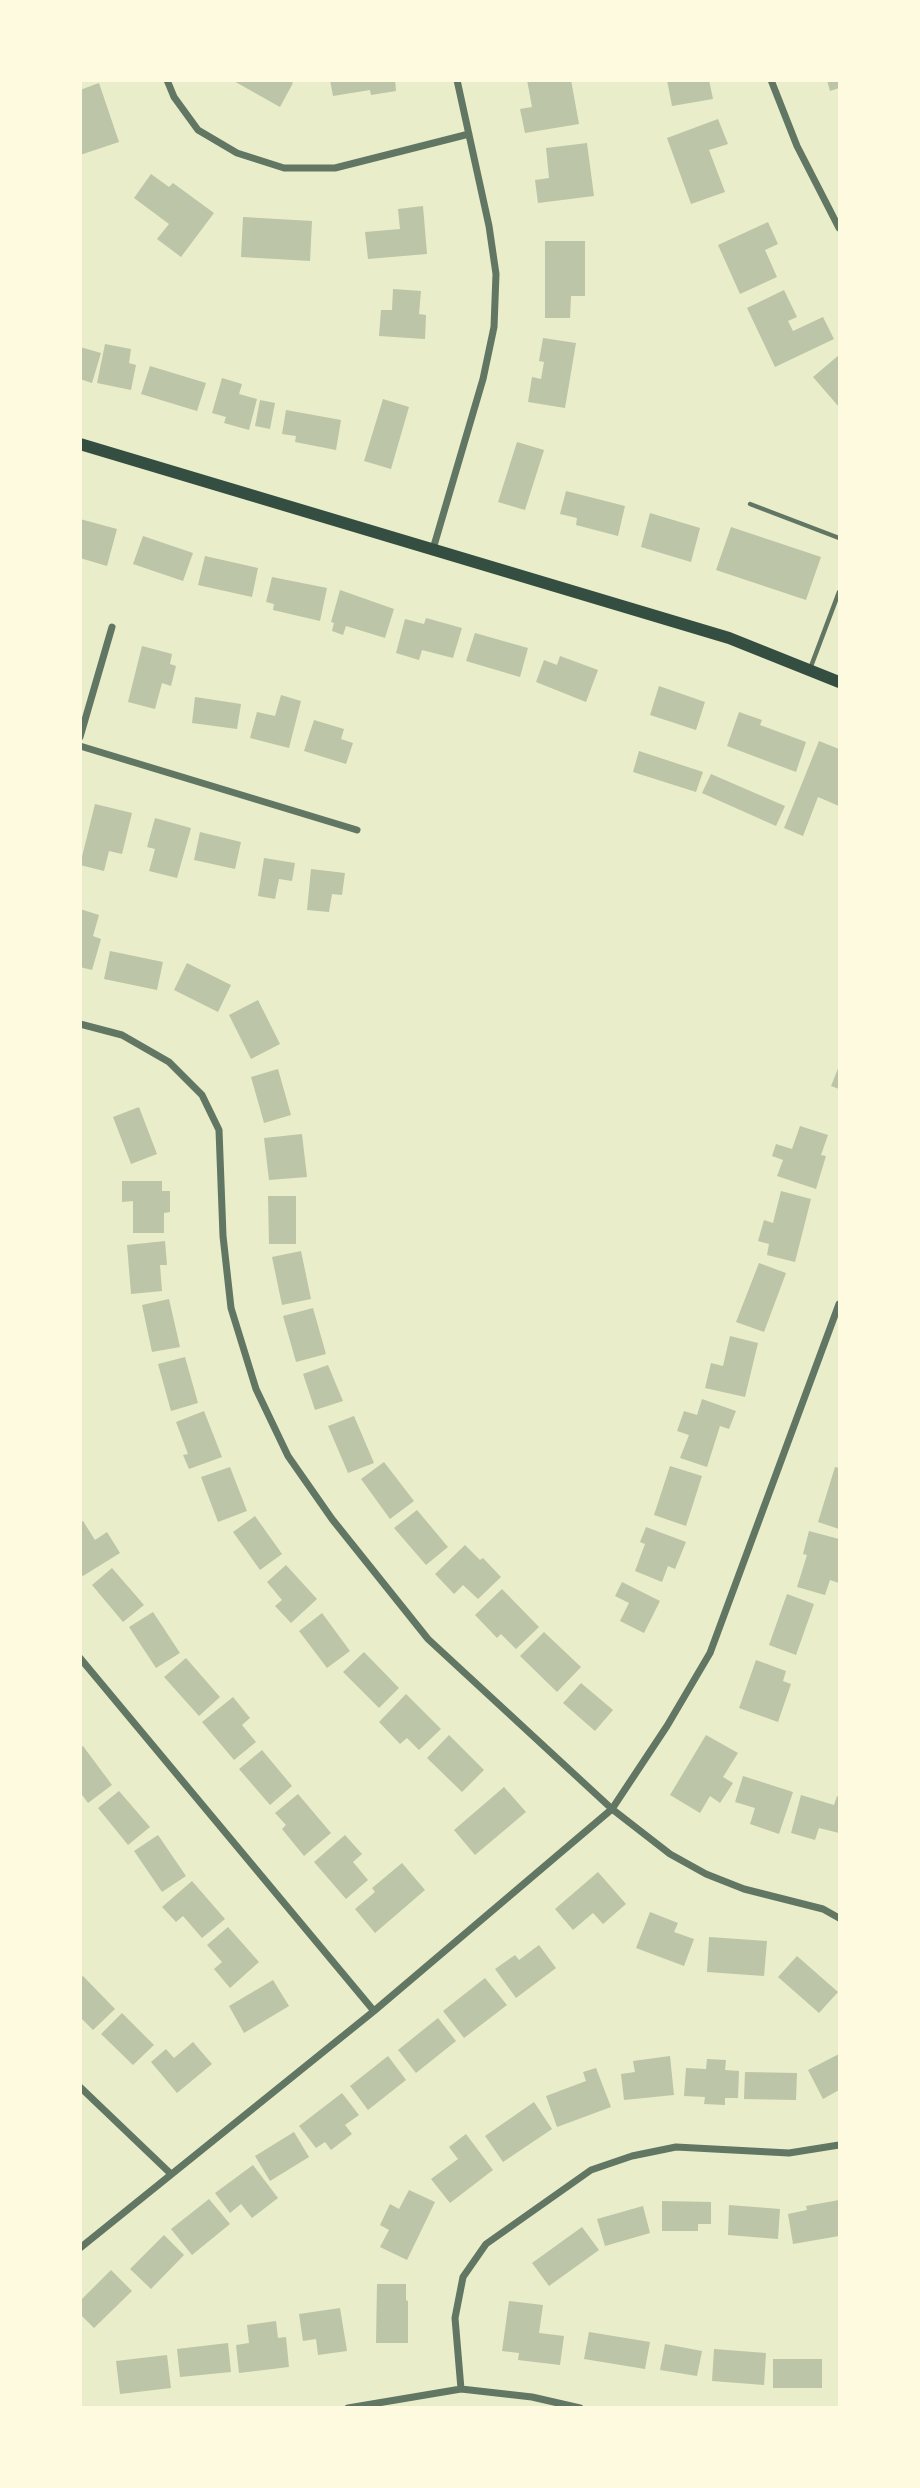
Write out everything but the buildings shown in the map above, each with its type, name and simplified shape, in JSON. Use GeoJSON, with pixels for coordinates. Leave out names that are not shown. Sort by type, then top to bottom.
{"type":"FeatureCollection","features":[{"type":"Feature","properties":{"kind":"main road"},"geometry":{"type":"LineString","coordinates":[[80,444],[729,638],[839,682]]}},
{"type":"Feature","properties":{"kind":"street"},"geometry":{"type":"LineString","coordinates":[[167,80],[174,97],[198,130],[237,153],[284,168],[335,168],[469,134]]}},
{"type":"Feature","properties":{"kind":"street"},"geometry":{"type":"LineString","coordinates":[[433,549],[483,379],[494,327],[496,274],[489,226],[457,80]]}},
{"type":"Feature","properties":{"kind":"street"},"geometry":{"type":"LineString","coordinates":[[771,80],[797,146],[839,228]]}},
{"type":"Feature","properties":{"kind":"street"},"geometry":{"type":"LineString","coordinates":[[80,737],[112,627]]}},
{"type":"Feature","properties":{"kind":"street"},"geometry":{"type":"LineString","coordinates":[[80,746],[357,830]]}},
{"type":"Feature","properties":{"kind":"street"},"geometry":{"type":"LineString","coordinates":[[80,1024],[122,1035],[169,1062],[202,1095],[219,1130],[223,1236],[231,1308],[256,1389],[288,1456],[332,1519],[428,1639],[612,1809],[670,1854],[706,1874],[744,1889],[823,1909],[839,1917]]}},
{"type":"Feature","properties":{"kind":"street"},"geometry":{"type":"LineString","coordinates":[[80,2248],[374,2011],[612,1809],[667,1726],[710,1653],[839,1304]]}},
{"type":"Feature","properties":{"kind":"street"},"geometry":{"type":"LineString","coordinates":[[80,1657],[374,2011]]}},
{"type":"Feature","properties":{"kind":"street"},"geometry":{"type":"LineString","coordinates":[[80,2087],[171,2174]]}},
{"type":"Feature","properties":{"kind":"street"},"geometry":{"type":"LineString","coordinates":[[461,2389],[455,2318],[463,2277],[486,2245],[590,2170],[632,2156],[676,2147],[789,2152],[839,2145]]}},
{"type":"Feature","properties":{"kind":"street"},"geometry":{"type":"LineString","coordinates":[[348,2407],[461,2389],[532,2397],[580,2407]]}},
{"type":"Feature","properties":{"kind":"lane"},"geometry":{"type":"LineString","coordinates":[[750,504],[839,538]]}},
{"type":"Feature","properties":{"kind":"lane"},"geometry":{"type":"LineString","coordinates":[[810,670],[839,592]]}}]}
